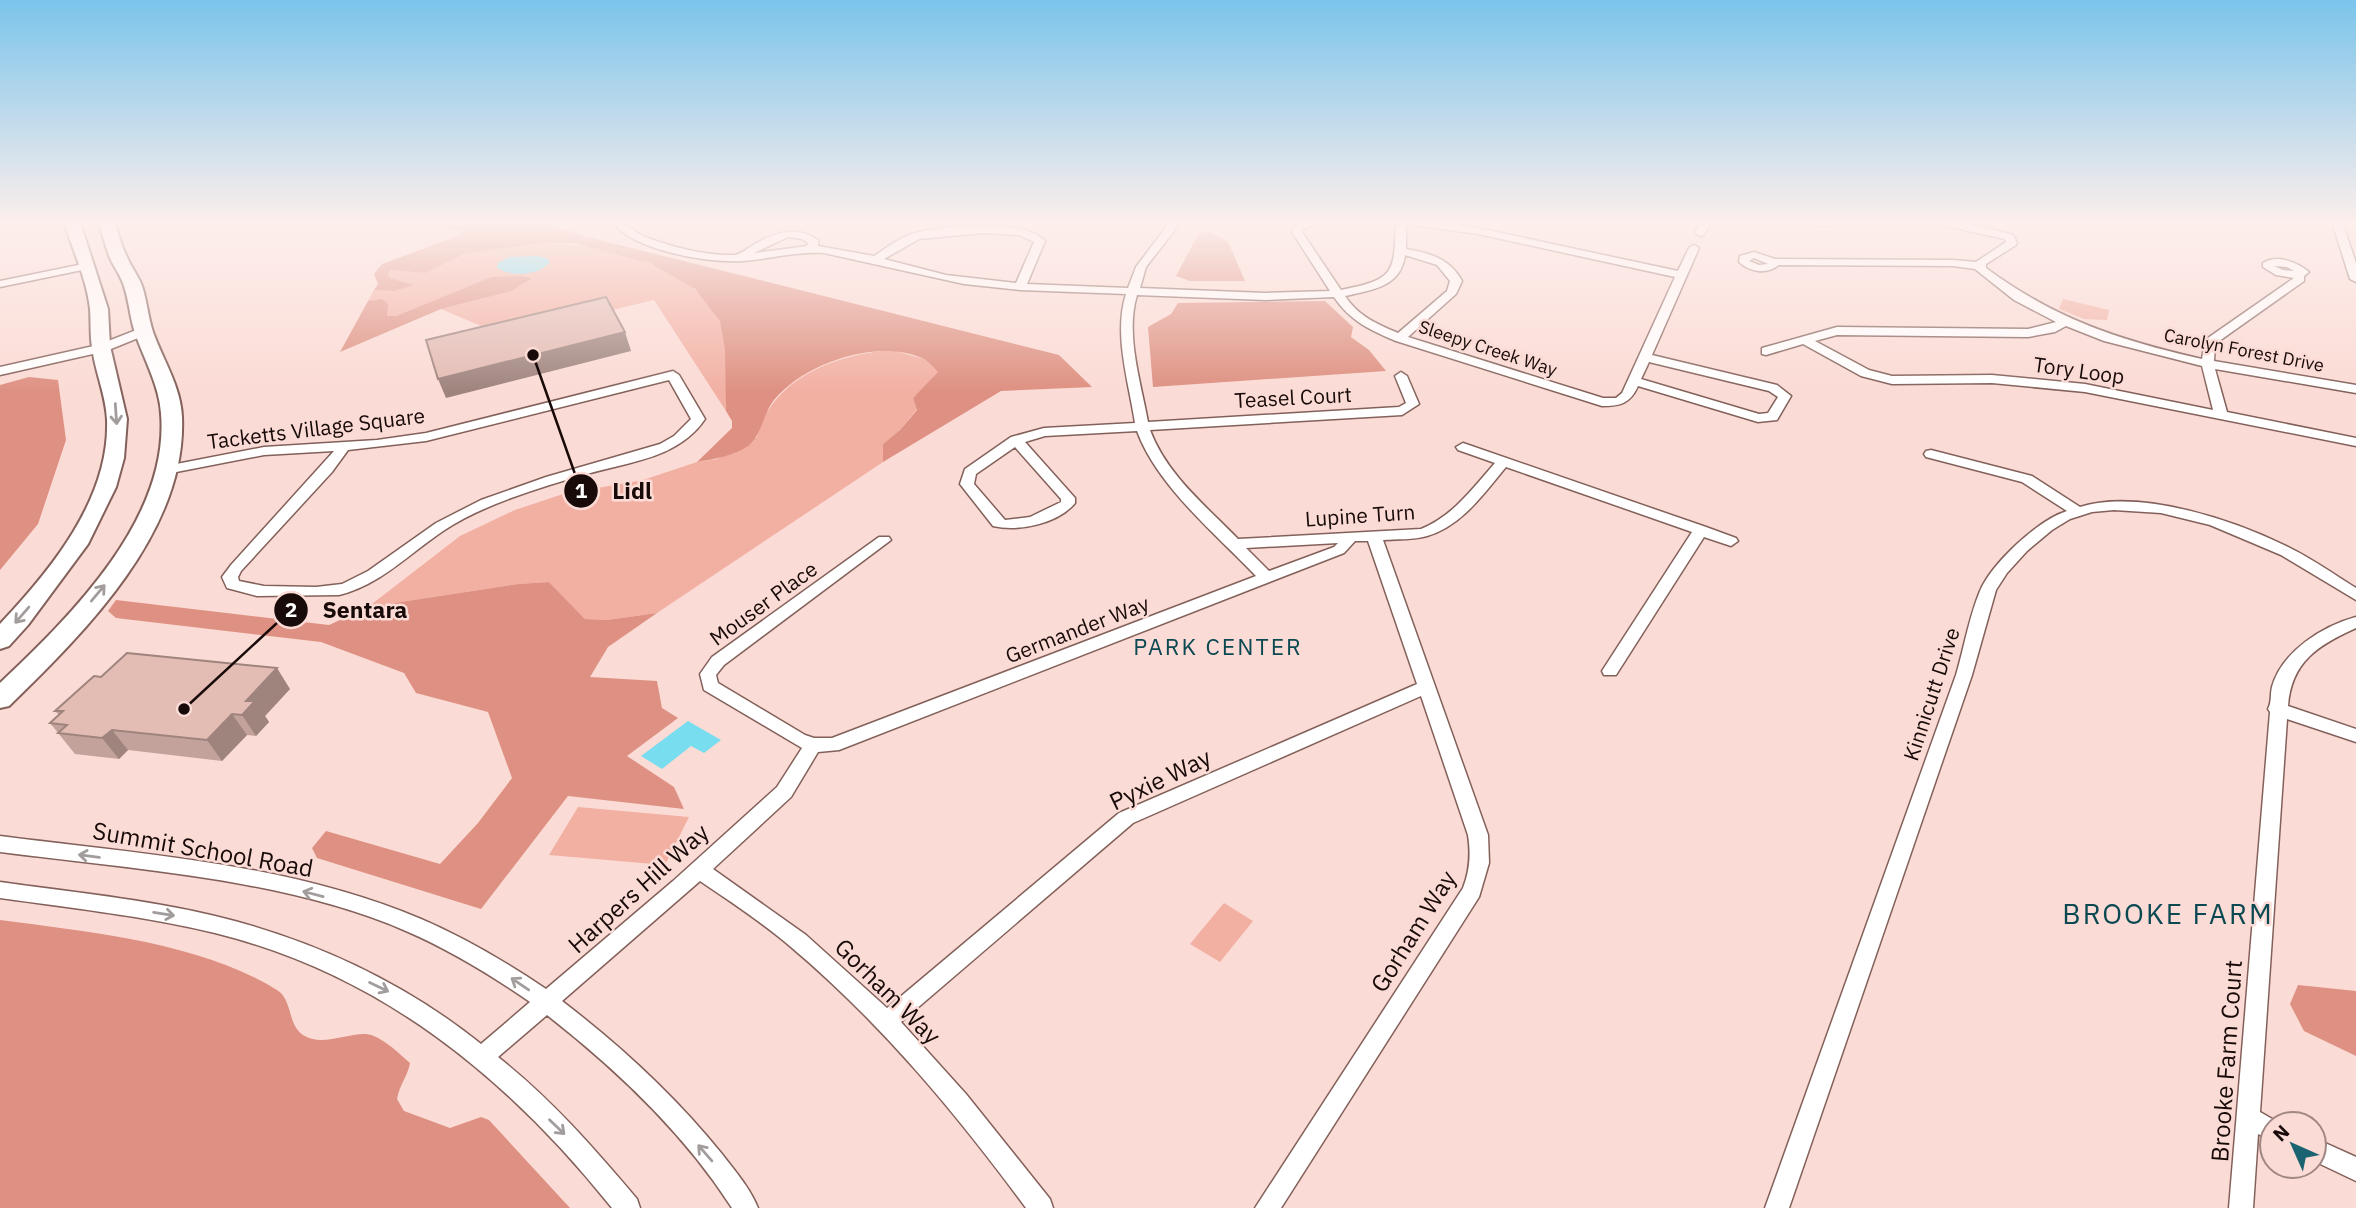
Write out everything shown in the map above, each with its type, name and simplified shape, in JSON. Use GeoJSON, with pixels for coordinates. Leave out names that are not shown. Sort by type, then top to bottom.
{"type":"FeatureCollection","features":[{"type":"Feature","properties":{"kind":"main road"},"geometry":{"type":"LineString","coordinates":[[0,640],[60,570],[82,537],[114,455],[117,431],[113,386],[102,348],[99,308],[91,278]]}},
{"type":"Feature","properties":{"kind":"main road"},"geometry":{"type":"LineString","coordinates":[[0,699],[50,649],[109,580],[148,519],[166,470],[172,416],[167,391],[144,331],[130,278]]}},
{"type":"Feature","properties":{"kind":"street"},"geometry":{"type":"LineString","coordinates":[[0,284],[29,278]]}},
{"type":"Feature","properties":{"kind":"street"},"geometry":{"type":"LineString","coordinates":[[949,278],[1020,286],[1262,297],[1337,293],[1373,287],[1389,278]]}},
{"type":"Feature","properties":{"kind":"street"},"geometry":{"type":"LineString","coordinates":[[1020,286],[1023,278]]}},
{"type":"Feature","properties":{"kind":"street"},"geometry":{"type":"LineString","coordinates":[[1137,278],[1128,306],[1128,341],[1142,426],[1150,450],[1164,471],[1266,577]]}},
{"type":"Feature","properties":{"kind":"street","name":"Sleepy Creek Way"},"geometry":{"type":"LineString","coordinates":[[1327,278],[1357,317],[1400,338],[1601,401],[1619,401],[1628,395],[1634,381]]}},
{"type":"Feature","properties":{"kind":"street"},"geometry":{"type":"LineString","coordinates":[[1400,338],[1452,292],[1455,278]]}},
{"type":"Feature","properties":{"kind":"street"},"geometry":{"type":"LineString","coordinates":[[1646,357],[1773,388],[1785,397],[1772,417],[1758,418],[1634,381],[1681,278]]}},
{"type":"Feature","properties":{"kind":"street","name":"Carolyn Forest Drive"},"geometry":{"type":"LineString","coordinates":[[1992,278],[2066,321],[2122,341],[2208,364],[2356,389]]}},
{"type":"Feature","properties":{"kind":"street"},"geometry":{"type":"LineString","coordinates":[[2221,414],[2208,364],[2207,351],[2214,338],[2300,278]]}},
{"type":"Feature","properties":{"kind":"street","name":"Tory Loop"},"geometry":{"type":"LineString","coordinates":[[1766,351],[1820,334],[1858,330],[2028,333],[2051,330],[2066,321]]}},
{"type":"Feature","properties":{"kind":"street"},"geometry":{"type":"LineString","coordinates":[[0,371],[102,348],[144,331]]}},
{"type":"Feature","properties":{"kind":"street","name":"Tory Loop"},"geometry":{"type":"LineString","coordinates":[[1802,340],[1866,373],[1892,380],[1913,382],[1964,378],[2046,383],[2126,395],[2356,442]]}},
{"type":"Feature","properties":{"kind":"street","name":"Tacketts Village Square"},"geometry":{"type":"LineString","coordinates":[[166,470],[264,451],[426,437],[673,375],[698,419],[691,431],[672,443],[523,488],[477,507],[433,530],[367,579],[347,588],[326,591],[248,590],[232,584],[230,577],[236,568],[327,469],[345,445]]}},
{"type":"Feature","properties":{"kind":"street","name":"Teasel Court"},"geometry":{"type":"LineString","coordinates":[[1142,426],[1402,411],[1413,404],[1401,376]]}},
{"type":"Feature","properties":{"kind":"street"},"geometry":{"type":"LineString","coordinates":[[1016,440],[1068,498],[1068,503],[1064,508],[1044,515],[1014,525],[1004,525],[998,523],[967,484],[970,472],[1016,440],[1044,432],[1142,426]]}},
{"type":"Feature","properties":{"kind":"street"},"geometry":{"type":"LineString","coordinates":[[1463,447],[1731,541]]}},
{"type":"Feature","properties":{"kind":"street"},"geometry":{"type":"LineString","coordinates":[[1931,454],[2027,479],[2077,511]]}},
{"type":"Feature","properties":{"kind":"street","name":"Lupine Turn"},"geometry":{"type":"LineString","coordinates":[[1233,544],[1423,533],[1446,524],[1503,462]]}},
{"type":"Feature","properties":{"kind":"street","name":"Kinnicutt Drive"},"geometry":{"type":"LineString","coordinates":[[1777,1208],[1964,675],[1988,590],[2022,548],[2047,527],[2077,511],[2132,506],[2161,509],[2215,522],[2277,547],[2356,595]]}},
{"type":"Feature","properties":{"kind":"street"},"geometry":{"type":"LineString","coordinates":[[1610,671],[1701,530]]}},
{"type":"Feature","properties":{"kind":"street","name":"Gorham Way"},"geometry":{"type":"LineString","coordinates":[[1268,1208],[1472,891],[1479,873],[1481,854],[1478,835],[1424,687],[1374,536]]}},
{"type":"Feature","properties":{"kind":"street","name":"Germander Way"},"geometry":{"type":"LineString","coordinates":[[813,745],[843,742],[1339,550],[1350,538]]}},
{"type":"Feature","properties":{"kind":"street","name":"Mouser Place"},"geometry":{"type":"LineString","coordinates":[[813,745],[799,740],[714,690],[708,674],[723,657],[884,540]]}},
{"type":"Feature","properties":{"kind":"street","name":"Brooke Farm Court"},"geometry":{"type":"LineString","coordinates":[[2241,1208],[2277,709],[2281,686],[2292,663],[2315,640],[2356,622]]}},
{"type":"Feature","properties":{"kind":"street","name":"Pyxie Way"},"geometry":{"type":"LineString","coordinates":[[886,1022],[1126,818],[1424,687]]}},
{"type":"Feature","properties":{"kind":"street"},"geometry":{"type":"LineString","coordinates":[[2277,709],[2356,736]]}},
{"type":"Feature","properties":{"kind":"street","name":"Harpers Hill Way"},"geometry":{"type":"LineString","coordinates":[[482,1057],[700,870],[784,792],[813,745]]}},
{"type":"Feature","properties":{"kind":"street","name":"Summit School Road"},"geometry":{"type":"LineString","coordinates":[[0,844],[239,877],[376,911],[433,934],[488,962],[548,1003],[607,1050],[655,1096],[713,1163],[746,1208]]}},
{"type":"Feature","properties":{"kind":"street","name":"Gorham Way"},"geometry":{"type":"LineString","coordinates":[[700,870],[800,941],[886,1022],[962,1107],[1041,1208]]}},
{"type":"Feature","properties":{"kind":"street"},"geometry":{"type":"LineString","coordinates":[[0,890],[175,916],[246,933],[321,958],[388,991],[438,1021],[482,1057],[582,1151],[628,1208]]}},
{"type":"Feature","properties":{"kind":"street"},"geometry":{"type":"LineString","coordinates":[[2248,1118],[2258,1123]]}},
{"type":"Feature","properties":{"kind":"street"},"geometry":{"type":"LineString","coordinates":[[2328,1156],[2356,1169]]}},
{"type":"Feature","properties":{"kind":"shaded area"},"geometry":{"type":"Polygon","coordinates":[[[376,278],[391,278],[414,285],[395,291],[374,290],[378,284],[376,278]]]}},
{"type":"Feature","properties":{"kind":"shaded area"},"geometry":{"type":"Polygon","coordinates":[[[391,278],[488,278],[396,316],[387,316],[368,301],[374,290],[395,291],[413,285],[391,278]]]}},
{"type":"Feature","properties":{"kind":"shaded area"},"geometry":{"type":"Polygon","coordinates":[[[488,278],[531,278],[511,291],[441,309],[340,352],[368,301],[382,299],[388,304],[387,316],[396,316],[488,278]]]}},
{"type":"Feature","properties":{"kind":"shaded area"},"geometry":{"type":"Polygon","coordinates":[[[504,278],[678,278],[706,300],[723,330],[727,365],[726,411],[654,300],[487,340],[481,326],[441,309],[488,297],[504,278]]]}},
{"type":"Feature","properties":{"kind":"shaded area"},"geometry":{"type":"Polygon","coordinates":[[[677,278],[753,278],[1059,355],[1092,387],[1001,391],[883,462],[883,444],[900,430],[917,410],[913,398],[938,372],[922,358],[904,353],[864,353],[822,365],[787,387],[770,406],[756,436],[748,446],[730,455],[697,462],[732,428],[732,421],[726,411],[725,349],[720,321],[695,289],[677,278]]]}},
{"type":"Feature","properties":{"kind":"shaded area"},"geometry":{"type":"Polygon","coordinates":[[[1183,278],[1244,278],[1245,281],[1190,281],[1183,278]]]}},
{"type":"Feature","properties":{"kind":"shaded area"},"geometry":{"type":"Polygon","coordinates":[[[2063,299],[2109,310],[2107,320],[2084,319],[2059,309],[2063,299]]]}},
{"type":"Feature","properties":{"kind":"shaded area"},"geometry":{"type":"Polygon","coordinates":[[[1325,301],[1353,327],[1351,337],[1369,350],[1386,371],[1153,387],[1148,327],[1171,314],[1178,303],[1325,301]]]}},
{"type":"Feature","properties":{"kind":"shaded area"},"geometry":{"type":"Polygon","coordinates":[[[892,350],[924,359],[939,372],[913,398],[917,409],[900,430],[883,444],[883,462],[657,613],[607,620],[585,619],[549,582],[518,584],[368,607],[460,536],[515,510],[563,494],[643,480],[697,462],[717,459],[757,437],[765,416],[777,399],[809,373],[849,357],[892,350]]]}},
{"type":"Feature","properties":{"kind":"shaded area"},"geometry":{"type":"Polygon","coordinates":[[[29,377],[58,380],[66,440],[38,524],[0,570],[0,385],[29,377]]]}},
{"type":"Feature","properties":{"kind":"shaded area"},"geometry":{"type":"Polygon","coordinates":[[[549,582],[585,619],[607,620],[657,613],[608,647],[590,677],[657,681],[662,708],[678,718],[627,756],[674,787],[684,809],[568,796],[481,909],[317,858],[312,848],[326,831],[440,864],[478,823],[512,778],[488,712],[416,693],[404,673],[321,642],[116,618],[108,611],[116,600],[329,625],[368,607],[518,584],[549,582]]]}},
{"type":"Feature","properties":{"kind":"shaded area"},"geometry":{"type":"Polygon","coordinates":[[[578,807],[689,817],[665,865],[549,855],[578,807]]]}},
{"type":"Feature","properties":{"kind":"shaded area"},"geometry":{"type":"Polygon","coordinates":[[[1224,903],[1253,921],[1220,962],[1190,944],[1224,903]]]}},
{"type":"Feature","properties":{"kind":"shaded area"},"geometry":{"type":"Polygon","coordinates":[[[0,920],[107,935],[213,960],[282,994],[294,1025],[303,1035],[318,1040],[359,1034],[377,1038],[410,1063],[397,1099],[404,1111],[450,1128],[481,1117],[489,1120],[570,1208],[0,1208],[0,920]]]}},
{"type":"Feature","properties":{"kind":"shaded area"},"geometry":{"type":"Polygon","coordinates":[[[2298,985],[2356,991],[2356,1056],[2304,1031],[2290,1004],[2298,985]]]}},
{"type":"Feature","properties":{"kind":"water"},"geometry":{"type":"Polygon","coordinates":[[[688,721],[721,740],[704,753],[691,746],[662,769],[641,756],[688,721]]]}},
{"type":"Feature","properties":{"kind":"building"},"geometry":{"type":"Polygon","coordinates":[[[606,297],[625,332],[438,379],[426,340],[606,297]]]}},
{"type":"Feature","properties":{"kind":"building"},"geometry":{"type":"Polygon","coordinates":[[[127,653],[277,668],[246,701],[255,701],[242,715],[232,714],[207,740],[112,730],[102,738],[58,733],[67,725],[50,723],[63,711],[55,711],[94,676],[101,677],[127,653]]]}},
{"type":"Feature","properties":{"kind":"place","name":"Lidl"},"geometry":{"type":"Point","coordinates":[533,355]}},
{"type":"Feature","properties":{"kind":"place","name":"Sentara"},"geometry":{"type":"Point","coordinates":[184,709]}},
{"type":"Feature","properties":{"kind":"district","name":"PARK CENTER"},"geometry":{"type":"Point","coordinates":[1218,646]}},
{"type":"Feature","properties":{"kind":"district","name":"BROOKE FARM"},"geometry":{"type":"Point","coordinates":[2168,913]}}]}
